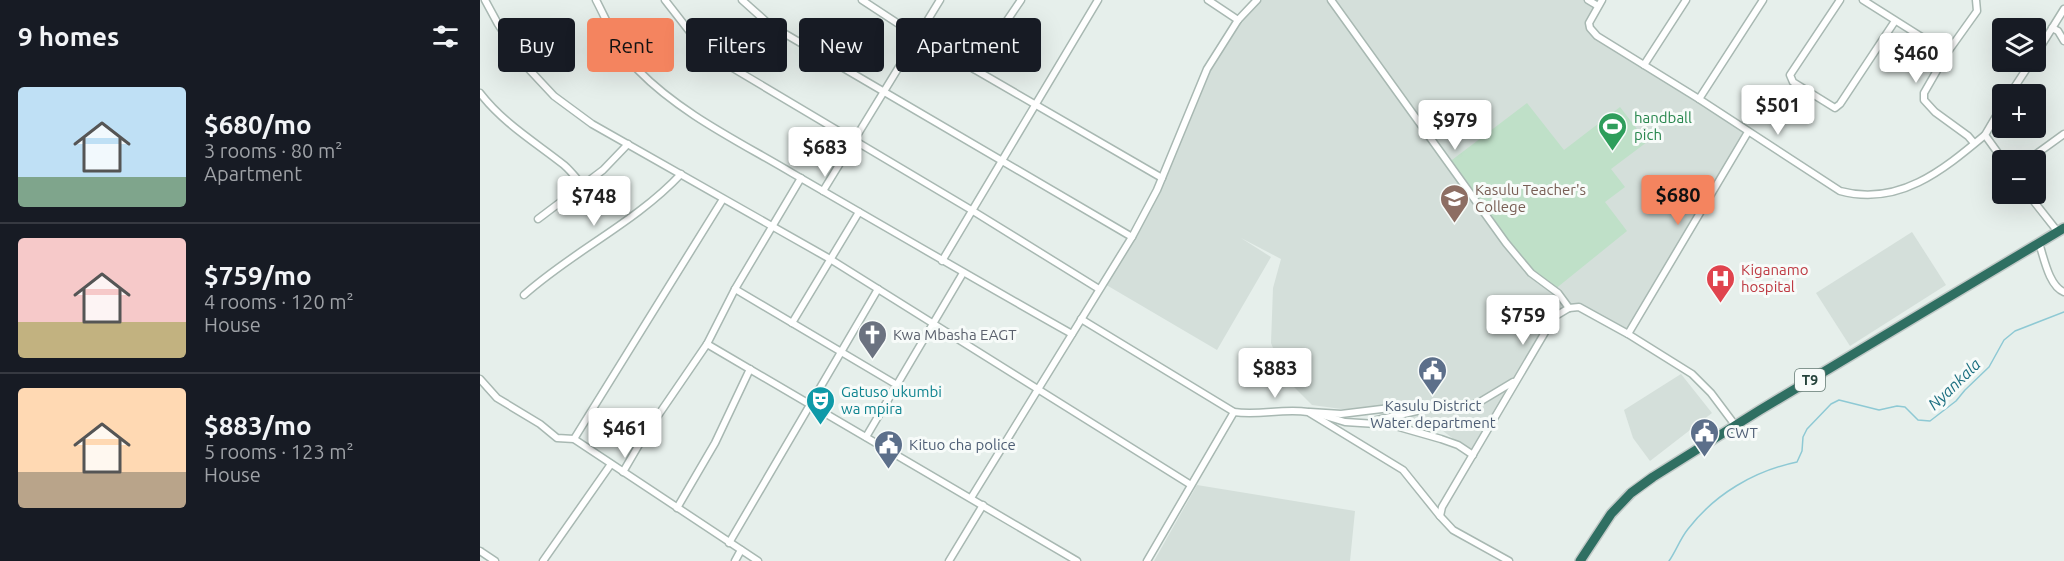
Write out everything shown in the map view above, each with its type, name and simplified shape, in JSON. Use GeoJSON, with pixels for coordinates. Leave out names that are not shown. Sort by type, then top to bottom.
{"type":"FeatureCollection","features":[{"type":"Feature","properties":{"kind":"highway","name":"T9"},"geometry":{"type":"LineString","coordinates":[[1580,561],[1611,514],[1631,493],[1735,425],[2061,230]]}},
{"type":"Feature","properties":{"kind":"street"},"geometry":{"type":"LineString","coordinates":[[485,0],[525,64],[554,96],[592,124],[830,259],[1191,485]]}},
{"type":"Feature","properties":{"kind":"street"},"geometry":{"type":"LineString","coordinates":[[596,0],[620,45],[636,68],[657,88],[701,119],[942,261],[1072,334]]}},
{"type":"Feature","properties":{"kind":"street"},"geometry":{"type":"LineString","coordinates":[[665,0],[697,41],[726,64],[1099,289]]}},
{"type":"Feature","properties":{"kind":"street"},"geometry":{"type":"LineString","coordinates":[[742,0],[770,25],[1132,237]]}},
{"type":"Feature","properties":{"kind":"street"},"geometry":{"type":"LineString","coordinates":[[862,0],[896,22]]}},
{"type":"Feature","properties":{"kind":"street"},"geometry":{"type":"LineString","coordinates":[[928,18],[940,0]]}},
{"type":"Feature","properties":{"kind":"street"},"geometry":{"type":"LineString","coordinates":[[1009,18],[1021,0]]}},
{"type":"Feature","properties":{"kind":"street"},"geometry":{"type":"LineString","coordinates":[[942,261],[1098,0]]}},
{"type":"Feature","properties":{"kind":"street"},"geometry":{"type":"LineString","coordinates":[[1208,0],[1238,20]]}},
{"type":"Feature","properties":{"kind":"street"},"geometry":{"type":"LineString","coordinates":[[971,498],[1132,237],[1162,178],[1207,69],[1238,20],[1257,0]]}},
{"type":"Feature","properties":{"kind":"street"},"geometry":{"type":"LineString","coordinates":[[1331,0],[1506,243],[1531,273],[1558,293],[1569,308]]}},
{"type":"Feature","properties":{"kind":"street"},"geometry":{"type":"LineString","coordinates":[[1588,0],[1600,3],[1589,23],[1596,36],[1699,99],[1840,191],[1854,195],[1888,193],[1917,184],[1949,165],[1985,135],[1992,123]]}},
{"type":"Feature","properties":{"kind":"street"},"geometry":{"type":"LineString","coordinates":[[1644,65],[1686,0]]}},
{"type":"Feature","properties":{"kind":"street"},"geometry":{"type":"LineString","coordinates":[[1699,99],[1763,0]]}},
{"type":"Feature","properties":{"kind":"street"},"geometry":{"type":"LineString","coordinates":[[1840,0],[1790,75],[1793,82],[1835,108],[1840,104],[1895,21]]}},
{"type":"Feature","properties":{"kind":"street"},"geometry":{"type":"LineString","coordinates":[[1863,0],[1947,54]]}},
{"type":"Feature","properties":{"kind":"street"},"geometry":{"type":"LineString","coordinates":[[1974,143],[1935,112],[1924,100],[1924,93],[1947,54],[1977,11],[1976,0]]}},
{"type":"Feature","properties":{"kind":"street"},"geometry":{"type":"LineString","coordinates":[[2046,38],[2064,9]]}},
{"type":"Feature","properties":{"kind":"street"},"geometry":{"type":"LineString","coordinates":[[2052,28],[2064,41]]}},
{"type":"Feature","properties":{"kind":"street"},"geometry":{"type":"LineString","coordinates":[[823,191],[896,70]]}},
{"type":"Feature","properties":{"kind":"street"},"geometry":{"type":"LineString","coordinates":[[979,72],[1162,178]]}},
{"type":"Feature","properties":{"kind":"street"},"geometry":{"type":"LineString","coordinates":[[480,93],[489,105],[565,166],[583,186]]}},
{"type":"Feature","properties":{"kind":"street"},"geometry":{"type":"LineString","coordinates":[[480,108],[489,105]]}},
{"type":"Feature","properties":{"kind":"street"},"geometry":{"type":"LineString","coordinates":[[1628,334],[1748,132]]}},
{"type":"Feature","properties":{"kind":"street"},"geometry":{"type":"LineString","coordinates":[[2042,150],[2064,134]]}},
{"type":"Feature","properties":{"kind":"street"},"geometry":{"type":"LineString","coordinates":[[1985,135],[1996,150]]}},
{"type":"Feature","properties":{"kind":"street"},"geometry":{"type":"LineString","coordinates":[[538,219],[603,170],[628,144]]}},
{"type":"Feature","properties":{"kind":"street"},"geometry":{"type":"LineString","coordinates":[[524,295],[548,274],[652,202],[681,174]]}},
{"type":"Feature","properties":{"kind":"street"},"geometry":{"type":"LineString","coordinates":[[623,472],[644,436],[708,344],[735,289],[801,178]]}},
{"type":"Feature","properties":{"kind":"street"},"geometry":{"type":"LineString","coordinates":[[574,439],[723,199]]}},
{"type":"Feature","properties":{"kind":"street"},"geometry":{"type":"LineString","coordinates":[[2037,204],[2061,230]]}},
{"type":"Feature","properties":{"kind":"street"},"geometry":{"type":"LineString","coordinates":[[792,323],[859,212]]}},
{"type":"Feature","properties":{"kind":"street"},"geometry":{"type":"LineString","coordinates":[[2039,243],[2054,284],[2064,292]]}},
{"type":"Feature","properties":{"kind":"street"},"geometry":{"type":"LineString","coordinates":[[866,437],[963,273]]}},
{"type":"Feature","properties":{"kind":"street"},"geometry":{"type":"LineString","coordinates":[[735,289],[897,385]]}},
{"type":"Feature","properties":{"kind":"street"},"geometry":{"type":"LineString","coordinates":[[729,543],[878,289]]}},
{"type":"Feature","properties":{"kind":"street"},"geometry":{"type":"LineString","coordinates":[[1440,516],[1442,507],[1554,317],[1569,308],[1579,307],[1692,374],[1711,393],[1735,425]]}},
{"type":"Feature","properties":{"kind":"street"},"geometry":{"type":"LineString","coordinates":[[1081,319],[1234,412],[1248,414],[1291,409],[1341,414],[1398,407],[1425,409]]}},
{"type":"Feature","properties":{"kind":"street"},"geometry":{"type":"LineString","coordinates":[[708,344],[1077,561]]}},
{"type":"Feature","properties":{"kind":"street"},"geometry":{"type":"LineString","coordinates":[[677,508],[715,443],[750,369]]}},
{"type":"Feature","properties":{"kind":"street"},"geometry":{"type":"LineString","coordinates":[[1368,423],[1439,406],[1457,409],[1468,407],[1509,385],[1518,377]]}},
{"type":"Feature","properties":{"kind":"street"},"geometry":{"type":"LineString","coordinates":[[480,379],[497,398],[540,424],[557,438],[574,439],[758,561]]}},
{"type":"Feature","properties":{"kind":"street"},"geometry":{"type":"LineString","coordinates":[[1147,561],[1234,412]]}},
{"type":"Feature","properties":{"kind":"street"},"geometry":{"type":"LineString","coordinates":[[1308,412],[1403,470],[1453,530],[1509,561]]}},
{"type":"Feature","properties":{"kind":"street"},"geometry":{"type":"LineString","coordinates":[[1316,412],[1345,422],[1385,424],[1441,439],[1458,445],[1473,455]]}},
{"type":"Feature","properties":{"kind":"street"},"geometry":{"type":"LineString","coordinates":[[543,561],[612,464]]}},
{"type":"Feature","properties":{"kind":"street"},"geometry":{"type":"LineString","coordinates":[[949,561],[983,505]]}},
{"type":"Feature","properties":{"kind":"street"},"geometry":{"type":"LineString","coordinates":[[735,561],[741,550]]}},
{"type":"Feature","properties":{"kind":"street"},"geometry":{"type":"LineString","coordinates":[[480,551],[495,561]]}},
{"type":"Feature","properties":{"kind":"shaded area","name":"Kasulu Teacher's College"},"geometry":{"type":"Polygon","coordinates":[[[1258,0],[1589,0],[1599,6],[1591,23],[1597,36],[1748,131],[1629,334],[1580,307],[1555,317],[1473,454],[1430,421],[1312,405],[1285,378],[1271,343],[1273,288],[1281,259],[1241,238],[1271,257],[1217,350],[1103,283],[1157,190],[1208,69],[1238,20],[1258,0]]]}},
{"type":"Feature","properties":{"kind":"shaded area"},"geometry":{"type":"Polygon","coordinates":[[[1912,232],[1946,285],[1850,346],[1816,293],[1912,232]]]}},
{"type":"Feature","properties":{"kind":"shaded area"},"geometry":{"type":"Polygon","coordinates":[[[1681,374],[1712,413],[1650,461],[1633,438],[1624,410],[1681,374]]]}},
{"type":"Feature","properties":{"kind":"shaded area"},"geometry":{"type":"Polygon","coordinates":[[[1197,485],[1355,511],[1350,561],[1154,561],[1197,485]]]}},
{"type":"Feature","properties":{"kind":"green space"},"geometry":{"type":"Polygon","coordinates":[[[1527,103],[1564,150],[1620,107],[1647,142],[1611,169],[1625,187],[1605,202],[1627,231],[1554,290],[1534,275],[1448,163],[1527,103]]]}},
{"type":"Feature","properties":{"kind":"waterway","name":"Nyankala"},"geometry":{"type":"LineString","coordinates":[[1669,561],[1688,529],[1710,505],[1751,478],[1797,462],[1807,429],[1831,404],[1839,400],[1879,410],[1897,406],[1905,407],[1918,420],[1930,421],[1956,401],[1989,367],[2004,340],[2015,331],[2064,312]]}},
{"type":"Feature","properties":{"kind":"place","name":"handball pich"},"geometry":{"type":"Point","coordinates":[1613,152]}},
{"type":"Feature","properties":{"kind":"place","name":"Kasulu Teacher's College"},"geometry":{"type":"Point","coordinates":[1454,224]}},
{"type":"Feature","properties":{"kind":"place","name":"Kiganamo hospital"},"geometry":{"type":"Point","coordinates":[1720,304]}},
{"type":"Feature","properties":{"kind":"place","name":"Kwa Mbasha EAGT"},"geometry":{"type":"Point","coordinates":[872,360]}},
{"type":"Feature","properties":{"kind":"place","name":"Kasulu District Water department"},"geometry":{"type":"Point","coordinates":[1433,396]}},
{"type":"Feature","properties":{"kind":"place","name":"Gatuso ukumbi wa mpira"},"geometry":{"type":"Point","coordinates":[820,426]}},
{"type":"Feature","properties":{"kind":"place","name":"CWT"},"geometry":{"type":"Point","coordinates":[1705,458]}},
{"type":"Feature","properties":{"kind":"place","name":"Kituo cha police"},"geometry":{"type":"Point","coordinates":[888,470]}}]}
